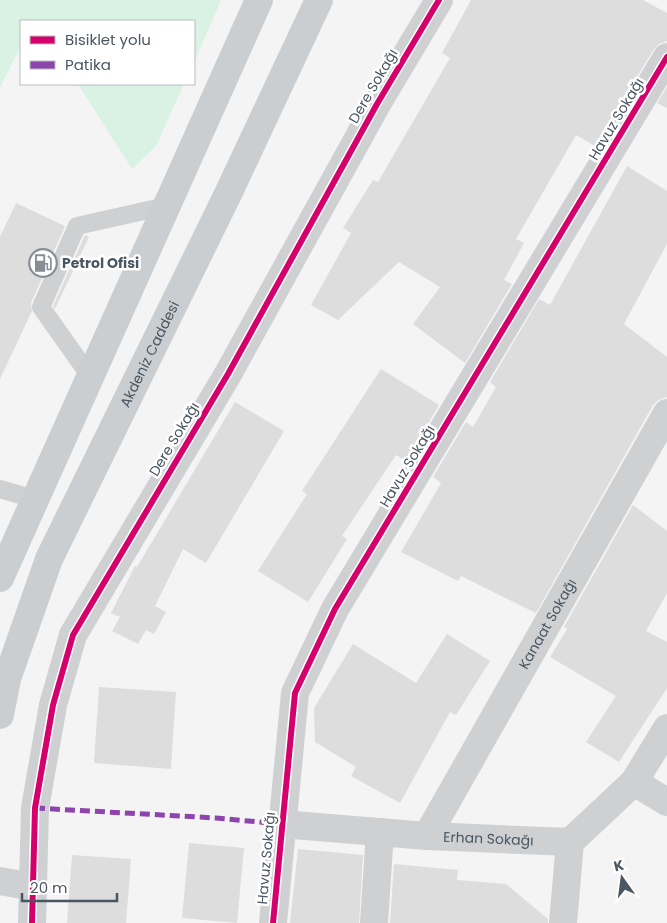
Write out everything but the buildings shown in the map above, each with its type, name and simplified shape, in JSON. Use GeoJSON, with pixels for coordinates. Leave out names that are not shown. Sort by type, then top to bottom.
{"type":"FeatureCollection","features":[{"type":"Feature","properties":{"kind":"main road"},"geometry":{"type":"LineString","coordinates":[[0,578],[89,375],[259,0]]}},
{"type":"Feature","properties":{"kind":"main road","name":"Akdeniz Caddesi"},"geometry":{"type":"LineString","coordinates":[[0,715],[7,679],[49,559],[228,196],[319,0]]}},
{"type":"Feature","properties":{"kind":"street","name":"Dere Sokağı"},"geometry":{"type":"LineString","coordinates":[[32,923],[35,808],[53,705],[73,635],[228,374],[376,104],[439,0]]}},
{"type":"Feature","properties":{"kind":"street","name":"Havuz Sokağı"},"geometry":{"type":"LineString","coordinates":[[273,923],[295,693],[335,609],[667,57]]}},
{"type":"Feature","properties":{"kind":"street","name":"Kanaat Sokağı"},"geometry":{"type":"LineString","coordinates":[[427,836],[667,413]]}},
{"type":"Feature","properties":{"kind":"street"},"geometry":{"type":"LineString","coordinates":[[563,923],[570,842],[634,782],[667,728]]}},
{"type":"Feature","properties":{"kind":"street"},"geometry":{"type":"LineString","coordinates":[[634,782],[667,802]]}},
{"type":"Feature","properties":{"kind":"street","name":"Erhan Sokağı"},"geometry":{"type":"LineString","coordinates":[[281,824],[427,836],[570,842]]}},
{"type":"Feature","properties":{"kind":"street"},"geometry":{"type":"LineString","coordinates":[[374,923],[380,832]]}},
{"type":"Feature","properties":{"kind":"street"},"geometry":{"type":"LineString","coordinates":[[0,881],[34,887]]}},
{"type":"Feature","properties":{"kind":"lane"},"geometry":{"type":"LineString","coordinates":[[89,375],[40,307],[77,226],[166,206]]}},
{"type":"Feature","properties":{"kind":"lane"},"geometry":{"type":"LineString","coordinates":[[0,489],[34,499]]}},
{"type":"Feature","properties":{"kind":"green space"},"geometry":{"type":"Polygon","coordinates":[[[0,0],[221,0],[195,60],[195,20],[20,20],[20,48],[0,88],[0,0]]]}},
{"type":"Feature","properties":{"kind":"green space"},"geometry":{"type":"Polygon","coordinates":[[[79,85],[184,85],[156,146],[132,169],[79,85]]]}},
{"type":"Feature","properties":{"kind":"marked path"},"geometry":{"type":"LineString","coordinates":[[35,808],[216,818],[281,824]]}},
{"type":"Feature","properties":{"kind":"cycle path"},"geometry":{"type":"LineString","coordinates":[[32,923],[35,808],[53,705],[73,635],[228,374],[377,104],[439,0]]}},
{"type":"Feature","properties":{"kind":"cycle path"},"geometry":{"type":"LineString","coordinates":[[273,923],[295,693],[335,609],[667,57]]}},
{"type":"Feature","properties":{"kind":"place","name":"Petrol Ofisi"},"geometry":{"type":"Point","coordinates":[43,263]}}]}
